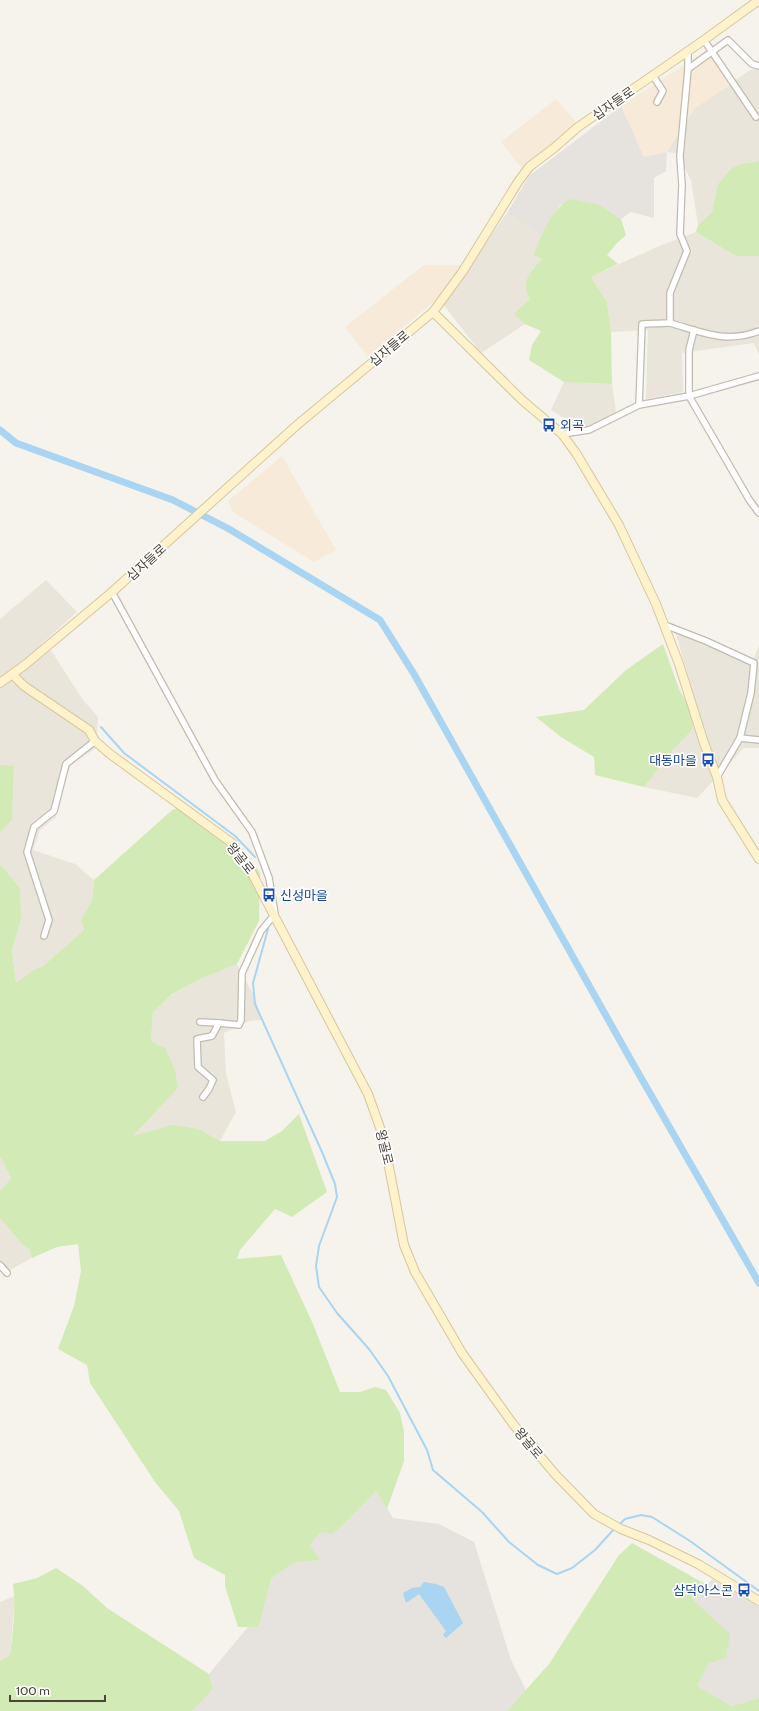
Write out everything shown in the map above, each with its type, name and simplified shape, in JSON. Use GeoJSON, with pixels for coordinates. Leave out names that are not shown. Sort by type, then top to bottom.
{"type":"FeatureCollection","features":[{"type":"Feature","properties":{"kind":"street","name":"십자들로"},"geometry":{"type":"LineString","coordinates":[[0,683],[13,674],[112,592],[297,424],[433,312],[463,271],[518,182],[529,167],[578,127],[653,76],[759,0]]}},
{"type":"Feature","properties":{"kind":"street"},"geometry":{"type":"LineString","coordinates":[[704,40],[756,117]]}},
{"type":"Feature","properties":{"kind":"street"},"geometry":{"type":"LineString","coordinates":[[688,69],[728,40],[752,64],[759,66]]}},
{"type":"Feature","properties":{"kind":"street"},"geometry":{"type":"LineString","coordinates":[[670,323],[670,293],[687,251],[680,234],[682,185],[680,156],[688,69],[688,51]]}},
{"type":"Feature","properties":{"kind":"street"},"geometry":{"type":"LineString","coordinates":[[653,76],[663,91],[657,102]]}},
{"type":"Feature","properties":{"kind":"street"},"geometry":{"type":"LineString","coordinates":[[433,312],[522,400],[562,434],[576,453],[619,525],[665,625],[717,777],[722,800],[759,859]]}},
{"type":"Feature","properties":{"kind":"street"},"geometry":{"type":"LineString","coordinates":[[638,406],[642,324],[670,323],[710,336],[728,337],[750,335],[759,331]]}},
{"type":"Feature","properties":{"kind":"street"},"geometry":{"type":"LineString","coordinates":[[694,330],[688,350],[689,396],[750,501],[759,513]]}},
{"type":"Feature","properties":{"kind":"street"},"geometry":{"type":"LineString","coordinates":[[562,434],[589,430],[638,406],[689,396],[759,376]]}},
{"type":"Feature","properties":{"kind":"street"},"geometry":{"type":"LineString","coordinates":[[112,592],[215,780],[252,832],[269,878],[275,914],[261,931],[242,973],[241,1020],[239,1025],[200,1022]]}},
{"type":"Feature","properties":{"kind":"street"},"geometry":{"type":"LineString","coordinates":[[665,625],[706,641],[754,664],[751,694],[740,738],[717,777]]}},
{"type":"Feature","properties":{"kind":"street","name":"왕골로"},"geometry":{"type":"LineString","coordinates":[[13,674],[24,686],[89,730],[95,741],[207,826],[232,843],[246,862],[275,914],[368,1094],[383,1136],[404,1245],[415,1272],[462,1353],[513,1424],[555,1474],[594,1514],[698,1564],[759,1601]]}},
{"type":"Feature","properties":{"kind":"street"},"geometry":{"type":"LineString","coordinates":[[740,738],[759,740]]}},
{"type":"Feature","properties":{"kind":"street"},"geometry":{"type":"LineString","coordinates":[[44,936],[49,920],[45,912],[27,852],[34,827],[54,811],[66,764],[95,741]]}},
{"type":"Feature","properties":{"kind":"street"},"geometry":{"type":"LineString","coordinates":[[203,1097],[213,1080],[198,1067],[197,1039],[212,1036],[219,1023]]}},
{"type":"Feature","properties":{"kind":"street"},"geometry":{"type":"LineString","coordinates":[[0,1265],[7,1273]]}},
{"type":"Feature","properties":{"kind":"shaded area"},"geometry":{"type":"Polygon","coordinates":[[[707,50],[730,85],[695,108],[667,152],[644,157],[621,106],[707,50]]]}},
{"type":"Feature","properties":{"kind":"shaded area"},"geometry":{"type":"Polygon","coordinates":[[[759,69],[759,161],[741,164],[718,184],[712,212],[698,225],[691,180],[676,153],[667,152],[695,108],[750,70],[759,69]]]}},
{"type":"Feature","properties":{"kind":"shaded area"},"geometry":{"type":"Polygon","coordinates":[[[556,99],[577,123],[522,169],[501,142],[556,99]]]}},
{"type":"Feature","properties":{"kind":"shaded area"},"geometry":{"type":"Polygon","coordinates":[[[621,106],[644,157],[667,152],[666,171],[654,178],[654,218],[631,212],[621,219],[600,205],[560,205],[541,236],[507,213],[529,176],[621,106]]]}},
{"type":"Feature","properties":{"kind":"shaded area"},"geometry":{"type":"Polygon","coordinates":[[[507,213],[541,236],[535,255],[542,259],[532,269],[530,299],[515,314],[525,324],[481,353],[443,304],[507,213]]]}},
{"type":"Feature","properties":{"kind":"shaded area"},"geometry":{"type":"Polygon","coordinates":[[[696,232],[736,256],[759,256],[759,354],[754,343],[682,353],[683,392],[646,399],[648,330],[611,332],[607,302],[591,277],[659,246],[696,232]]]}},
{"type":"Feature","properties":{"kind":"shaded area"},"geometry":{"type":"Polygon","coordinates":[[[424,265],[460,265],[464,276],[368,357],[345,327],[424,265]]]}},
{"type":"Feature","properties":{"kind":"shaded area"},"geometry":{"type":"Polygon","coordinates":[[[564,382],[612,384],[616,412],[590,427],[579,427],[551,410],[564,382]]]}},
{"type":"Feature","properties":{"kind":"shaded area"},"geometry":{"type":"Polygon","coordinates":[[[282,456],[336,550],[314,562],[233,512],[228,501],[282,456]]]}},
{"type":"Feature","properties":{"kind":"shaded area"},"geometry":{"type":"Polygon","coordinates":[[[46,580],[77,612],[41,644],[52,652],[83,700],[98,717],[96,748],[70,765],[56,817],[40,830],[33,850],[75,864],[94,880],[92,900],[81,920],[84,930],[43,966],[34,970],[16,983],[12,950],[21,919],[20,888],[0,864],[0,833],[12,820],[14,767],[0,765],[0,619],[46,580]]]}},
{"type":"Feature","properties":{"kind":"shaded area"},"geometry":{"type":"Polygon","coordinates":[[[673,624],[753,660],[759,646],[759,748],[744,748],[697,798],[644,787],[673,750],[692,730],[692,712],[696,703],[673,624]]]}},
{"type":"Feature","properties":{"kind":"shaded area"},"geometry":{"type":"Polygon","coordinates":[[[237,964],[254,996],[262,1020],[249,1021],[224,1033],[226,1074],[236,1112],[220,1141],[199,1129],[132,1137],[178,1088],[151,1041],[153,1012],[169,997],[199,979],[237,964]]]}},
{"type":"Feature","properties":{"kind":"shaded area"},"geometry":{"type":"Polygon","coordinates":[[[0,1156],[11,1178],[0,1191],[0,1156]]]}},
{"type":"Feature","properties":{"kind":"shaded area"},"geometry":{"type":"Polygon","coordinates":[[[0,1218],[22,1244],[30,1250],[32,1258],[10,1270],[0,1262],[0,1218]]]}},
{"type":"Feature","properties":{"kind":"shaded area"},"geometry":{"type":"Polygon","coordinates":[[[376,1491],[393,1518],[439,1524],[474,1542],[511,1660],[526,1690],[507,1711],[192,1711],[213,1689],[209,1674],[248,1627],[259,1627],[271,1579],[293,1563],[320,1560],[310,1545],[320,1531],[333,1534],[376,1491]]]}},
{"type":"Feature","properties":{"kind":"shaded area"},"geometry":{"type":"Polygon","coordinates":[[[712,1579],[759,1607],[759,1698],[732,1706],[697,1686],[709,1663],[694,1601],[712,1579]]]}},
{"type":"Feature","properties":{"kind":"shaded area"},"geometry":{"type":"Polygon","coordinates":[[[15,1596],[10,1655],[0,1661],[0,1602],[15,1596]]]}},
{"type":"Feature","properties":{"kind":"green space"},"geometry":{"type":"Polygon","coordinates":[[[759,161],[759,256],[736,256],[696,232],[698,225],[712,212],[718,184],[732,168],[741,164],[759,161]]]}},
{"type":"Feature","properties":{"kind":"green space"},"geometry":{"type":"Polygon","coordinates":[[[570,199],[600,205],[621,219],[626,235],[607,255],[618,264],[591,277],[607,302],[611,332],[612,384],[564,382],[529,360],[532,345],[541,331],[525,324],[514,314],[530,299],[527,293],[526,282],[530,273],[542,259],[534,255],[543,231],[557,210],[570,199]]]}},
{"type":"Feature","properties":{"kind":"green space"},"geometry":{"type":"Polygon","coordinates":[[[663,644],[679,689],[692,712],[692,730],[673,750],[644,787],[595,775],[594,757],[561,737],[536,717],[584,710],[626,670],[663,644]]]}},
{"type":"Feature","properties":{"kind":"green space"},"geometry":{"type":"Polygon","coordinates":[[[0,765],[14,766],[12,820],[0,833],[0,765]]]}},
{"type":"Feature","properties":{"kind":"green space"},"geometry":{"type":"Polygon","coordinates":[[[187,804],[251,859],[260,873],[259,921],[237,964],[202,978],[171,995],[153,1012],[151,1041],[165,1048],[175,1070],[178,1088],[133,1136],[172,1125],[199,1129],[220,1141],[265,1141],[282,1131],[299,1114],[327,1192],[292,1217],[275,1209],[240,1250],[237,1259],[281,1255],[313,1324],[340,1392],[360,1392],[375,1387],[386,1390],[400,1413],[404,1432],[404,1461],[387,1509],[376,1491],[333,1534],[320,1532],[310,1545],[320,1560],[293,1563],[271,1579],[259,1627],[238,1627],[225,1586],[225,1575],[194,1558],[179,1511],[155,1482],[90,1383],[87,1365],[58,1349],[74,1306],[81,1271],[78,1244],[57,1247],[32,1258],[30,1250],[22,1244],[0,1218],[0,1191],[11,1178],[0,1156],[0,864],[20,888],[21,919],[12,950],[16,983],[34,970],[43,966],[84,930],[81,920],[92,900],[94,880],[172,810],[187,804]]]}},
{"type":"Feature","properties":{"kind":"green space"},"geometry":{"type":"Polygon","coordinates":[[[632,1543],[707,1585],[694,1601],[730,1634],[726,1658],[709,1663],[697,1686],[732,1706],[759,1698],[759,1711],[507,1711],[549,1664],[619,1555],[632,1543]]]}},
{"type":"Feature","properties":{"kind":"green space"},"geometry":{"type":"Polygon","coordinates":[[[56,1568],[83,1586],[107,1608],[209,1674],[213,1689],[192,1711],[0,1711],[0,1661],[10,1655],[14,1611],[13,1584],[37,1578],[56,1568]]]}},
{"type":"Feature","properties":{"kind":"water"},"geometry":{"type":"Polygon","coordinates":[[[424,1582],[444,1587],[463,1623],[446,1638],[443,1635],[446,1631],[419,1594],[406,1603],[403,1593],[412,1588],[420,1587],[424,1582]]]}},
{"type":"Feature","properties":{"kind":"waterway"},"geometry":{"type":"LineString","coordinates":[[0,430],[16,443],[173,500],[229,529],[380,620],[414,674],[632,1062],[759,1283]]}},
{"type":"Feature","properties":{"kind":"waterway"},"geometry":{"type":"LineString","coordinates":[[101,727],[124,753],[235,836],[255,857]]}},
{"type":"Feature","properties":{"kind":"waterway"},"geometry":{"type":"LineString","coordinates":[[268,929],[253,983],[255,1004],[322,1152],[335,1184],[337,1197],[319,1246],[316,1266],[319,1287],[337,1313],[369,1349],[388,1376],[427,1450],[433,1470],[482,1512],[509,1542],[538,1565],[557,1574],[572,1568],[595,1550],[615,1528]]}},
{"type":"Feature","properties":{"kind":"waterway"},"geometry":{"type":"LineString","coordinates":[[618,1526],[625,1519],[641,1515],[652,1517],[690,1541],[759,1591]]}},
{"type":"Feature","properties":{"kind":"place","name":"외곡"},"geometry":{"type":"Point","coordinates":[549,425]}},
{"type":"Feature","properties":{"kind":"place","name":"대동마을"},"geometry":{"type":"Point","coordinates":[708,760]}},
{"type":"Feature","properties":{"kind":"place","name":"신성마을"},"geometry":{"type":"Point","coordinates":[269,895]}},
{"type":"Feature","properties":{"kind":"place","name":"삼덕아스콘"},"geometry":{"type":"Point","coordinates":[744,1590]}}]}
